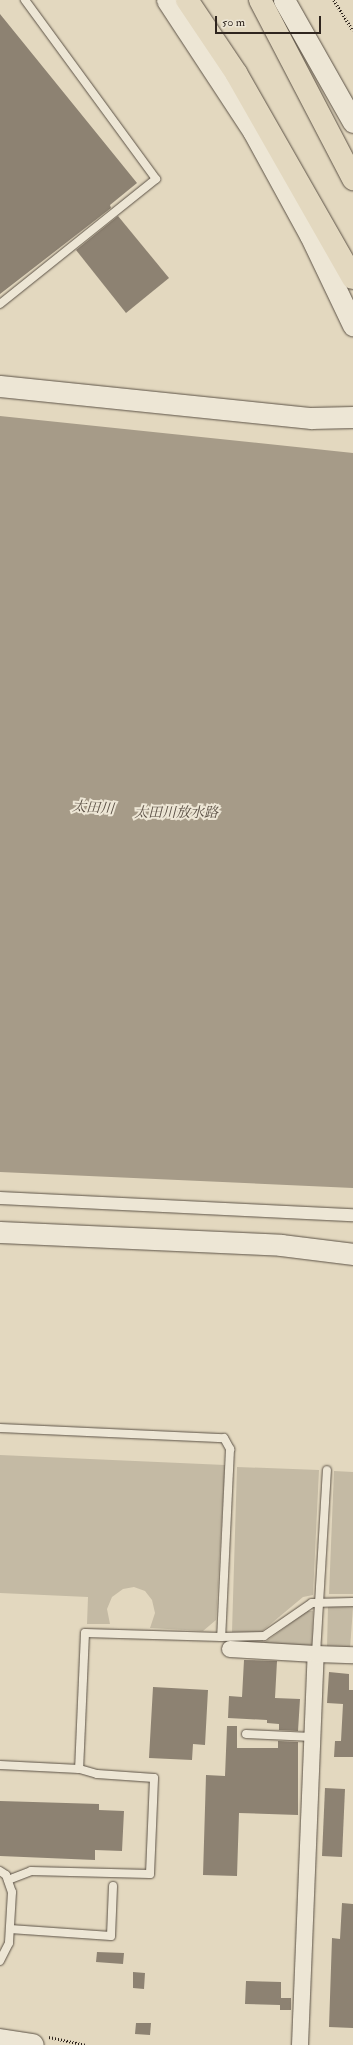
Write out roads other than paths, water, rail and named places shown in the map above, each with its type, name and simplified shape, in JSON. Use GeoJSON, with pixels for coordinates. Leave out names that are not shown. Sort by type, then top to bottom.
{"type":"FeatureCollection","features":[{"type":"Feature","properties":{"kind":"highway"},"geometry":{"type":"LineString","coordinates":[[260,0],[353,179]]}},
{"type":"Feature","properties":{"kind":"highway"},"geometry":{"type":"LineString","coordinates":[[189,2],[236,73],[353,278]]}},
{"type":"Feature","properties":{"kind":"main road"},"geometry":{"type":"LineString","coordinates":[[0,2040],[33,2045]]}},
{"type":"Feature","properties":{"kind":"street"},"geometry":{"type":"LineString","coordinates":[[167,0],[252,131],[310,235],[353,325]]}},
{"type":"Feature","properties":{"kind":"street"},"geometry":{"type":"LineString","coordinates":[[284,0],[353,122]]}},
{"type":"Feature","properties":{"kind":"street"},"geometry":{"type":"LineString","coordinates":[[0,386],[311,418],[353,417]]}},
{"type":"Feature","properties":{"kind":"street"},"geometry":{"type":"LineString","coordinates":[[0,1198],[353,1215]]}},
{"type":"Feature","properties":{"kind":"street"},"geometry":{"type":"LineString","coordinates":[[0,1232],[280,1246],[353,1254]]}},
{"type":"Feature","properties":{"kind":"street"},"geometry":{"type":"LineString","coordinates":[[225,1643],[316,1654],[353,1655]]}},
{"type":"Feature","properties":{"kind":"street"},"geometry":{"type":"LineString","coordinates":[[300,2045],[316,1654]]}},
{"type":"Feature","properties":{"kind":"lane"},"geometry":{"type":"LineString","coordinates":[[0,304],[156,179],[25,0]]}},
{"type":"Feature","properties":{"kind":"lane"},"geometry":{"type":"LineString","coordinates":[[0,1428],[224,1438],[228,1443],[225,1643]]}},
{"type":"Feature","properties":{"kind":"lane"},"geometry":{"type":"LineString","coordinates":[[316,1654],[327,1470]]}},
{"type":"Feature","properties":{"kind":"lane"},"geometry":{"type":"LineString","coordinates":[[79,1769],[85,1632],[225,1643],[271,1634],[306,1606],[319,1602],[353,1602]]}},
{"type":"Feature","properties":{"kind":"lane"},"geometry":{"type":"LineString","coordinates":[[246,1734],[312,1737]]}},
{"type":"Feature","properties":{"kind":"lane"},"geometry":{"type":"LineString","coordinates":[[0,1764],[79,1769],[97,1774],[154,1778],[150,1874],[31,1871],[8,1880]]}},
{"type":"Feature","properties":{"kind":"lane"},"geometry":{"type":"LineString","coordinates":[[0,1872],[8,1880],[12,1892],[9,1943],[0,1961]]}},
{"type":"Feature","properties":{"kind":"lane"},"geometry":{"type":"LineString","coordinates":[[10,1929],[111,1936],[113,1886]]}},
{"type":"Feature","properties":{"kind":"water","name":"太田川放水路"},"geometry":{"type":"Polygon","coordinates":[[[0,416],[353,453],[353,1188],[0,1172],[0,416]]]}},
{"type":"Feature","properties":{"kind":"water label","name":"太田川"},"geometry":{"type":"Point","coordinates":[93,808]}}]}
